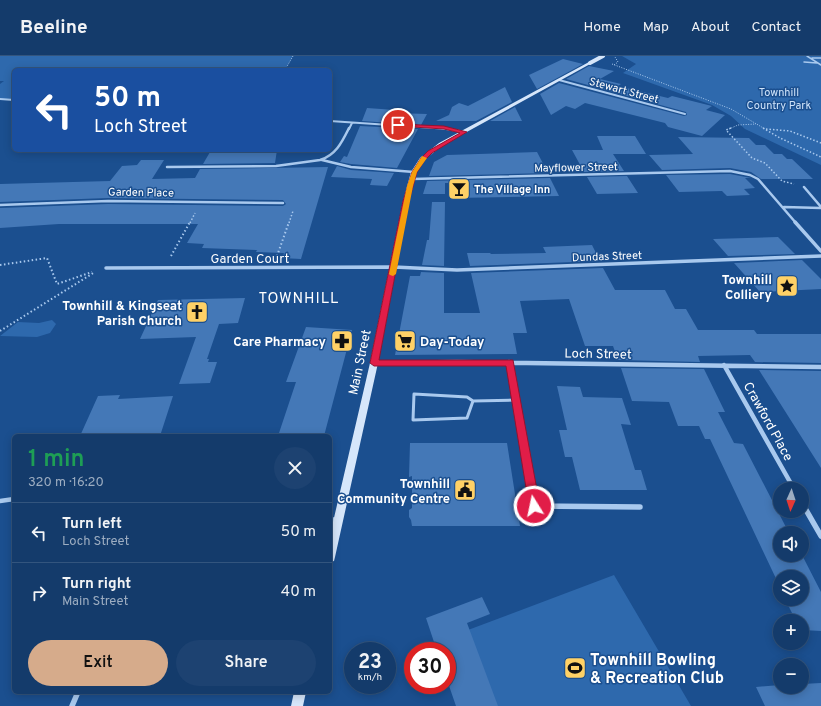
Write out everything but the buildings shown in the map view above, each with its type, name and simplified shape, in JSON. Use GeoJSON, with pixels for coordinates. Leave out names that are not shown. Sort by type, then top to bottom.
{"type":"FeatureCollection","features":[{"type":"Feature","properties":{"kind":"street","name":"Main Street"},"geometry":{"type":"LineString","coordinates":[[332,548],[374,363],[406,201],[413,176],[422,159],[430,152],[464,132],[603,56]]}},
{"type":"Feature","properties":{"kind":"street","name":"Stewart Street"},"geometry":{"type":"LineString","coordinates":[[559,80],[684,114]]}},
{"type":"Feature","properties":{"kind":"street"},"geometry":{"type":"LineString","coordinates":[[0,99],[12,100]]}},
{"type":"Feature","properties":{"kind":"street"},"geometry":{"type":"LineString","coordinates":[[332,121],[444,128],[464,132]]}},
{"type":"Feature","properties":{"kind":"street"},"geometry":{"type":"LineString","coordinates":[[167,167],[292,165],[320,160],[328,158],[337,150],[352,123]]}},
{"type":"Feature","properties":{"kind":"street"},"geometry":{"type":"LineString","coordinates":[[320,160],[351,167],[413,176]]}},
{"type":"Feature","properties":{"kind":"street","name":"Mayflower Street"},"geometry":{"type":"LineString","coordinates":[[413,176],[730,171],[741,172],[758,179],[784,207]]}},
{"type":"Feature","properties":{"kind":"street"},"geometry":{"type":"LineString","coordinates":[[804,187],[821,207]]}},
{"type":"Feature","properties":{"kind":"street","name":"Garden Place"},"geometry":{"type":"LineString","coordinates":[[0,205],[100,201],[283,203]]}},
{"type":"Feature","properties":{"kind":"street"},"geometry":{"type":"LineString","coordinates":[[784,207],[821,207]]}},
{"type":"Feature","properties":{"kind":"street"},"geometry":{"type":"LineString","coordinates":[[784,207],[821,251]]}},
{"type":"Feature","properties":{"kind":"street","name":"Dundas Street"},"geometry":{"type":"LineString","coordinates":[[394,267],[457,270],[821,256]]}},
{"type":"Feature","properties":{"kind":"street","name":"Garden Court"},"geometry":{"type":"LineString","coordinates":[[106,268],[394,267]]}},
{"type":"Feature","properties":{"kind":"street"},"geometry":{"type":"LineString","coordinates":[[509,362],[534,506],[640,507]]}},
{"type":"Feature","properties":{"kind":"street","name":"Loch Street"},"geometry":{"type":"LineString","coordinates":[[374,363],[509,362],[821,367]]}},
{"type":"Feature","properties":{"kind":"street","name":"Crawford Place"},"geometry":{"type":"LineString","coordinates":[[724,365],[790,482]]}},
{"type":"Feature","properties":{"kind":"street"},"geometry":{"type":"LineString","coordinates":[[0,501],[12,499]]}},
{"type":"Feature","properties":{"kind":"street"},"geometry":{"type":"LineString","coordinates":[[809,515],[821,536]]}},
{"type":"Feature","properties":{"kind":"street"},"geometry":{"type":"LineString","coordinates":[[332,520],[338,520]]}},
{"type":"Feature","properties":{"kind":"street"},"geometry":{"type":"LineString","coordinates":[[72,706],[77,694]]}},
{"type":"Feature","properties":{"kind":"street"},"geometry":{"type":"LineString","coordinates":[[297,706],[300,694]]}},
{"type":"Feature","properties":{"kind":"lane"},"geometry":{"type":"LineString","coordinates":[[807,56],[812,58],[821,58]]}},
{"type":"Feature","properties":{"kind":"lane"},"geometry":{"type":"LineString","coordinates":[[812,58],[821,65]]}},
{"type":"Feature","properties":{"kind":"lane"},"geometry":{"type":"LineString","coordinates":[[804,62],[817,63]]}},
{"type":"Feature","properties":{"kind":"lane"},"geometry":{"type":"LineString","coordinates":[[473,401],[467,418],[413,420],[414,394],[467,396],[473,401],[516,400]]}},
{"type":"Feature","properties":{"kind":"path"},"geometry":{"type":"LineString","coordinates":[[286,68],[293,56]]}},
{"type":"Feature","properties":{"kind":"path"},"geometry":{"type":"LineString","coordinates":[[613,65],[618,62],[617,59]]}},
{"type":"Feature","properties":{"kind":"path"},"geometry":{"type":"LineString","coordinates":[[607,63],[731,109],[780,138],[821,157]]}},
{"type":"Feature","properties":{"kind":"path"},"geometry":{"type":"LineString","coordinates":[[756,124],[738,125],[726,130],[752,158],[765,163],[782,181],[804,187]]}},
{"type":"Feature","properties":{"kind":"path"},"geometry":{"type":"LineString","coordinates":[[764,129],[790,131],[821,143]]}},
{"type":"Feature","properties":{"kind":"path"},"geometry":{"type":"LineString","coordinates":[[163,268],[202,202]]}},
{"type":"Feature","properties":{"kind":"path"},"geometry":{"type":"LineString","coordinates":[[273,268],[294,209],[283,203]]}},
{"type":"Feature","properties":{"kind":"path"},"geometry":{"type":"LineString","coordinates":[[0,265],[47,258],[56,284],[106,268]]}},
{"type":"Feature","properties":{"kind":"path"},"geometry":{"type":"LineString","coordinates":[[0,331],[96,271]]}},
{"type":"Feature","properties":{"kind":"green space"},"geometry":{"type":"Polygon","coordinates":[[[0,56],[293,56],[286,68],[12,68],[12,100],[0,99],[0,84],[4,81],[0,81],[0,56]]]}},
{"type":"Feature","properties":{"kind":"green space","name":"Townhill Country Park"},"geometry":{"type":"Polygon","coordinates":[[[622,56],[821,56],[821,165],[745,129],[731,116],[712,105],[623,73],[636,64],[622,56]]]}},
{"type":"Feature","properties":{"kind":"green space"},"geometry":{"type":"Polygon","coordinates":[[[52,320],[56,324],[50,333],[37,337],[0,336],[18,322],[39,323],[52,320]]]}},
{"type":"Feature","properties":{"kind":"green space","name":"Townhill Bowling & Recreation Club"},"geometry":{"type":"Polygon","coordinates":[[[614,575],[691,706],[497,706],[468,630],[614,575]]]}},
{"type":"Feature","properties":{"kind":"slow traffic"},"geometry":{"type":"LineString","coordinates":[[393,274],[410,186],[414,172],[424,158]]}},
{"type":"Feature","properties":{"kind":"place","name":"The Village Inn"},"geometry":{"type":"Point","coordinates":[459,189]}},
{"type":"Feature","properties":{"kind":"place","name":"Townhill Colliery"},"geometry":{"type":"Point","coordinates":[787,286]}},
{"type":"Feature","properties":{"kind":"place","name":"Townhill & Kingseat Parish Church"},"geometry":{"type":"Point","coordinates":[197,312]}},
{"type":"Feature","properties":{"kind":"place","name":"Care Pharmacy"},"geometry":{"type":"Point","coordinates":[342,341]}},
{"type":"Feature","properties":{"kind":"place","name":"Day-Today"},"geometry":{"type":"Point","coordinates":[405,341]}},
{"type":"Feature","properties":{"kind":"place","name":"Townhill Community Centre"},"geometry":{"type":"Point","coordinates":[465,490]}},
{"type":"Feature","properties":{"kind":"place","name":"Townhill Bowling & Recreation Club"},"geometry":{"type":"Point","coordinates":[575,668]}},
{"type":"Feature","properties":{"kind":"district","name":"TOWNHILL"},"geometry":{"type":"Point","coordinates":[299,298]}},
{"type":"Feature","properties":{"kind":"route"},"geometry":{"type":"LineString","coordinates":[[398,125],[444,128],[464,132],[441,144],[430,152],[422,159],[414,172],[406,201],[374,363],[509,362],[534,506]]}}]}
